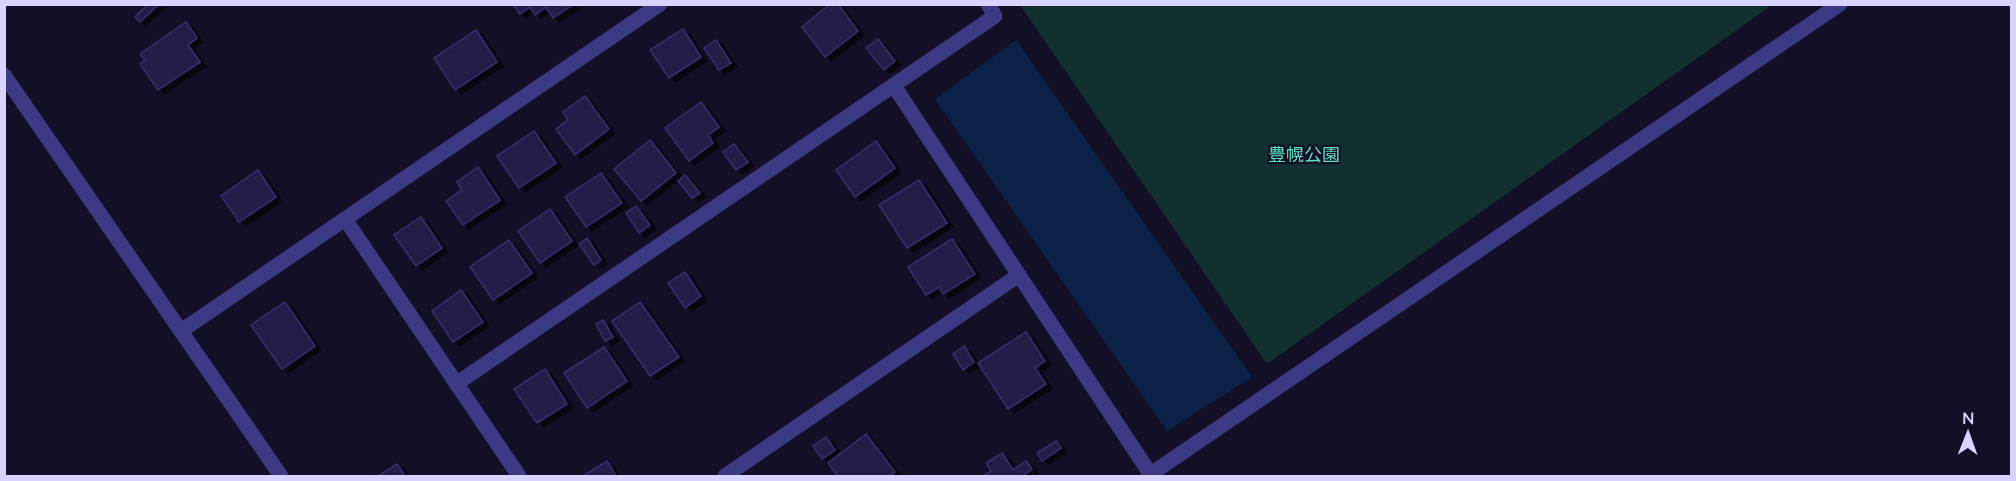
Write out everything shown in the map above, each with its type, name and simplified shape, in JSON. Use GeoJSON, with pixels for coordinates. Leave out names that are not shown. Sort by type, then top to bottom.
{"type":"FeatureCollection","features":[{"type":"Feature","properties":{"kind":"street"},"geometry":{"type":"LineString","coordinates":[[181,331],[660,4]]}},
{"type":"Feature","properties":{"kind":"street"},"geometry":{"type":"LineString","coordinates":[[456,384],[995,16],[988,4]]}},
{"type":"Feature","properties":{"kind":"street"},"geometry":{"type":"LineString","coordinates":[[894,86],[1149,476],[1840,4]]}},
{"type":"Feature","properties":{"kind":"street"},"geometry":{"type":"LineString","coordinates":[[4,75],[281,477]]}},
{"type":"Feature","properties":{"kind":"street"},"geometry":{"type":"LineString","coordinates":[[345,219],[519,477]]}},
{"type":"Feature","properties":{"kind":"street"},"geometry":{"type":"LineString","coordinates":[[724,477],[1019,275]]}},
{"type":"Feature","properties":{"kind":"green space","name":"豊幌公園"},"geometry":{"type":"Polygon","coordinates":[[[1020,5],[1772,5],[1267,364],[1020,5]]]}},
{"type":"Feature","properties":{"kind":"water"},"geometry":{"type":"Polygon","coordinates":[[[1016,40],[1252,377],[1167,431],[935,99],[1016,40]]]}},
{"type":"Feature","properties":{"kind":"building"},"geometry":{"type":"Polygon","coordinates":[[[148,4],[159,4],[140,22],[135,17],[148,4]]]}},
{"type":"Feature","properties":{"kind":"building"},"geometry":{"type":"Polygon","coordinates":[[[513,4],[574,4],[553,18],[546,7],[535,15],[530,7],[520,14],[513,4]]]}},
{"type":"Feature","properties":{"kind":"building"},"geometry":{"type":"Polygon","coordinates":[[[830,4],[838,4],[858,31],[825,57],[802,27],[830,4]]]}},
{"type":"Feature","properties":{"kind":"building"},"geometry":{"type":"Polygon","coordinates":[[[186,22],[197,38],[188,45],[200,62],[158,90],[140,64],[145,60],[140,54],[186,22]]]}},
{"type":"Feature","properties":{"kind":"building"},"geometry":{"type":"Polygon","coordinates":[[[683,29],[701,57],[669,78],[650,50],[683,29]]]}},
{"type":"Feature","properties":{"kind":"building"},"geometry":{"type":"Polygon","coordinates":[[[476,30],[497,62],[455,90],[434,58],[476,30]]]}},
{"type":"Feature","properties":{"kind":"building"},"geometry":{"type":"Polygon","coordinates":[[[878,39],[895,61],[884,70],[866,48],[878,39]]]}},
{"type":"Feature","properties":{"kind":"building"},"geometry":{"type":"Polygon","coordinates":[[[716,40],[731,63],[719,70],[704,48],[716,40]]]}},
{"type":"Feature","properties":{"kind":"building"},"geometry":{"type":"Polygon","coordinates":[[[585,96],[609,129],[575,155],[556,129],[568,120],[563,112],[585,96]]]}},
{"type":"Feature","properties":{"kind":"building"},"geometry":{"type":"Polygon","coordinates":[[[701,102],[719,127],[708,135],[713,143],[689,161],[665,128],[701,102]]]}},
{"type":"Feature","properties":{"kind":"building"},"geometry":{"type":"Polygon","coordinates":[[[534,131],[556,163],[519,188],[497,156],[534,131]]]}},
{"type":"Feature","properties":{"kind":"building"},"geometry":{"type":"Polygon","coordinates":[[[650,140],[676,173],[641,201],[614,169],[650,140]]]}},
{"type":"Feature","properties":{"kind":"building"},"geometry":{"type":"Polygon","coordinates":[[[876,141],[895,168],[855,197],[836,170],[876,141]]]}},
{"type":"Feature","properties":{"kind":"building"},"geometry":{"type":"Polygon","coordinates":[[[734,144],[748,162],[736,170],[723,152],[734,144]]]}},
{"type":"Feature","properties":{"kind":"building"},"geometry":{"type":"Polygon","coordinates":[[[478,167],[500,200],[463,225],[446,201],[462,190],[457,182],[478,167]]]}},
{"type":"Feature","properties":{"kind":"building"},"geometry":{"type":"Polygon","coordinates":[[[258,170],[276,197],[239,222],[221,196],[258,170]]]}},
{"type":"Feature","properties":{"kind":"building"},"geometry":{"type":"Polygon","coordinates":[[[601,173],[622,203],[586,227],[565,197],[601,173]]]}},
{"type":"Feature","properties":{"kind":"building"},"geometry":{"type":"Polygon","coordinates":[[[685,175],[700,193],[692,198],[678,181],[685,175]]]}},
{"type":"Feature","properties":{"kind":"building"},"geometry":{"type":"Polygon","coordinates":[[[919,180],[947,223],[907,248],[879,205],[919,180]]]}},
{"type":"Feature","properties":{"kind":"building"},"geometry":{"type":"Polygon","coordinates":[[[636,206],[650,225],[639,233],[626,213],[636,206]]]}},
{"type":"Feature","properties":{"kind":"building"},"geometry":{"type":"Polygon","coordinates":[[[550,209],[572,241],[540,263],[518,231],[550,209]]]}},
{"type":"Feature","properties":{"kind":"building"},"geometry":{"type":"Polygon","coordinates":[[[421,217],[442,248],[416,266],[394,235],[421,217]]]}},
{"type":"Feature","properties":{"kind":"building"},"geometry":{"type":"Polygon","coordinates":[[[587,238],[601,260],[594,265],[579,244],[587,238]]]}},
{"type":"Feature","properties":{"kind":"building"},"geometry":{"type":"Polygon","coordinates":[[[952,239],[975,274],[943,294],[939,287],[926,295],[908,267],[952,239]]]}},
{"type":"Feature","properties":{"kind":"building"},"geometry":{"type":"Polygon","coordinates":[[[509,240],[532,273],[493,300],[470,267],[509,240]]]}},
{"type":"Feature","properties":{"kind":"building"},"geometry":{"type":"Polygon","coordinates":[[[685,272],[701,296],[685,308],[668,283],[685,272]]]}},
{"type":"Feature","properties":{"kind":"building"},"geometry":{"type":"Polygon","coordinates":[[[461,290],[483,322],[453,342],[432,311],[461,290]]]}},
{"type":"Feature","properties":{"kind":"building"},"geometry":{"type":"Polygon","coordinates":[[[285,302],[315,346],[282,369],[251,325],[285,302]]]}},
{"type":"Feature","properties":{"kind":"building"},"geometry":{"type":"Polygon","coordinates":[[[640,302],[679,357],[650,376],[612,321],[640,302]]]}},
{"type":"Feature","properties":{"kind":"building"},"geometry":{"type":"Polygon","coordinates":[[[603,320],[613,337],[605,341],[596,324],[603,320]]]}},
{"type":"Feature","properties":{"kind":"building"},"geometry":{"type":"Polygon","coordinates":[[[1026,332],[1045,361],[1035,368],[1046,384],[1008,409],[978,363],[1026,332]]]}},
{"type":"Feature","properties":{"kind":"building"},"geometry":{"type":"Polygon","coordinates":[[[964,346],[974,362],[963,370],[953,354],[964,346]]]}},
{"type":"Feature","properties":{"kind":"building"},"geometry":{"type":"Polygon","coordinates":[[[604,347],[627,381],[587,408],[564,373],[604,347]]]}},
{"type":"Feature","properties":{"kind":"building"},"geometry":{"type":"Polygon","coordinates":[[[545,369],[567,404],[537,423],[514,389],[545,369]]]}},
{"type":"Feature","properties":{"kind":"building"},"geometry":{"type":"Polygon","coordinates":[[[866,434],[895,472],[889,476],[838,476],[828,463],[866,434]]]}},
{"type":"Feature","properties":{"kind":"building"},"geometry":{"type":"Polygon","coordinates":[[[826,437],[835,450],[822,459],[813,446],[826,437]]]}},
{"type":"Feature","properties":{"kind":"building"},"geometry":{"type":"Polygon","coordinates":[[[1056,441],[1061,448],[1042,461],[1037,453],[1056,441]]]}},
{"type":"Feature","properties":{"kind":"building"},"geometry":{"type":"Polygon","coordinates":[[[1002,453],[1013,470],[1026,461],[1032,469],[1025,476],[983,476],[991,471],[986,463],[1002,453]]]}},
{"type":"Feature","properties":{"kind":"building"},"geometry":{"type":"Polygon","coordinates":[[[607,461],[616,476],[585,475],[607,461]]]}},
{"type":"Feature","properties":{"kind":"building"},"geometry":{"type":"Polygon","coordinates":[[[397,464],[405,476],[378,476],[397,464]]]}}]}
